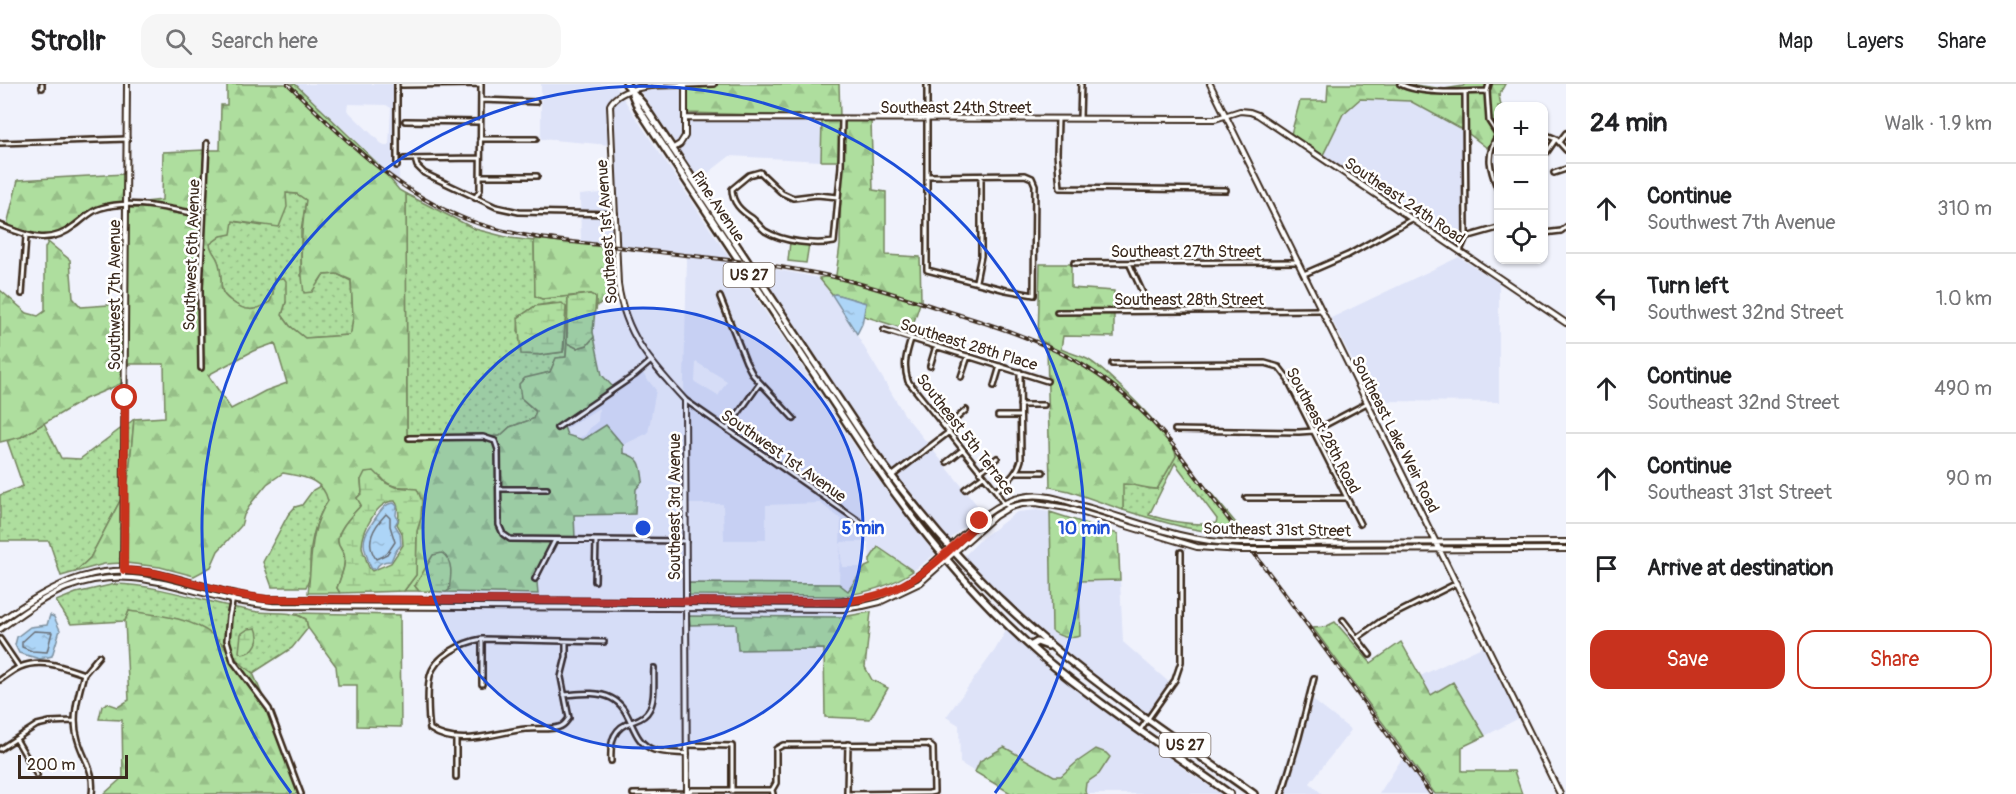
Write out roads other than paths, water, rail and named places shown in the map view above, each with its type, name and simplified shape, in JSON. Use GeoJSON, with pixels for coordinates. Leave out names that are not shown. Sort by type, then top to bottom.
{"type":"FeatureCollection","features":[{"type":"Feature","properties":{"kind":"highway","name":"Pine Avenue"},"geometry":{"type":"LineString","coordinates":[[627,86],[638,108],[670,151],[833,396]]}},
{"type":"Feature","properties":{"kind":"highway","name":"US 27"},"geometry":{"type":"LineString","coordinates":[[833,396],[892,476],[953,551],[1008,607],[1067,658],[1254,794]]}},
{"type":"Feature","properties":{"kind":"highway","name":"US 27"},"geometry":{"type":"LineString","coordinates":[[833,396],[886,481],[945,558],[996,613],[1030,646],[1080,687],[1230,794]]}},
{"type":"Feature","properties":{"kind":"highway"},"geometry":{"type":"LineString","coordinates":[[1030,646],[1041,642],[1067,658]]}},
{"type":"Feature","properties":{"kind":"main road","name":"Southwest 7th Avenue"},"geometry":{"type":"LineString","coordinates":[[123,577],[127,84]]}},
{"type":"Feature","properties":{"kind":"main road"},"geometry":{"type":"LineString","coordinates":[[627,86],[685,84],[683,141],[670,151]]}},
{"type":"Feature","properties":{"kind":"main road","name":"Southeast Lake Weir Road"},"geometry":{"type":"LineString","coordinates":[[1210,84],[1560,794]]}},
{"type":"Feature","properties":{"kind":"main road","name":"Southeast 1st Avenue"},"geometry":{"type":"LineString","coordinates":[[627,86],[610,105],[618,284],[623,310],[635,338],[650,362],[685,400]]}},
{"type":"Feature","properties":{"kind":"main road","name":"Southeast 24th Road"},"geometry":{"type":"LineString","coordinates":[[1227,116],[1240,111],[1258,115],[1566,323]]}},
{"type":"Feature","properties":{"kind":"main road","name":"Southeast 24th Street"},"geometry":{"type":"LineString","coordinates":[[685,118],[1058,120],[1215,119],[1227,116]]}},
{"type":"Feature","properties":{"kind":"main road","name":"Southeast 3rd Avenue"},"geometry":{"type":"LineString","coordinates":[[685,400],[687,794]]}},
{"type":"Feature","properties":{"kind":"main road","name":"Southeast 31st Street"},"geometry":{"type":"LineString","coordinates":[[953,551],[990,512],[1003,503],[1028,496],[1044,496],[1198,541],[1236,543],[1566,542]]}},
{"type":"Feature","properties":{"kind":"main road","name":"Southeast 31st Street"},"geometry":{"type":"LineString","coordinates":[[945,558],[995,516],[1010,507],[1036,503],[1050,504],[1197,547],[1241,550],[1566,549]]}},
{"type":"Feature","properties":{"kind":"main road"},"geometry":{"type":"LineString","coordinates":[[0,621],[53,587],[80,577],[124,570],[155,573],[234,594],[266,599],[830,602],[858,600],[900,588],[945,558]]}},
{"type":"Feature","properties":{"kind":"main road"},"geometry":{"type":"LineString","coordinates":[[0,629],[36,603],[64,589],[94,580],[123,577],[141,578],[232,600],[272,606],[843,609],[894,597],[920,583],[945,558]]}},
{"type":"Feature","properties":{"kind":"street"},"geometry":{"type":"LineString","coordinates":[[397,84],[398,166]]}},
{"type":"Feature","properties":{"kind":"street"},"geometry":{"type":"LineString","coordinates":[[402,85],[481,84],[480,190],[475,198]]}},
{"type":"Feature","properties":{"kind":"street"},"geometry":{"type":"LineString","coordinates":[[685,84],[714,84]]}},
{"type":"Feature","properties":{"kind":"street"},"geometry":{"type":"LineString","coordinates":[[927,84],[928,119],[927,176],[927,270],[1034,295],[1035,185],[1032,178],[1025,175],[927,176]]}},
{"type":"Feature","properties":{"kind":"street"},"geometry":{"type":"LineString","coordinates":[[1080,119],[1081,84]]}},
{"type":"Feature","properties":{"kind":"street"},"geometry":{"type":"LineString","coordinates":[[1400,84],[1430,90],[1487,91]]}},
{"type":"Feature","properties":{"kind":"street"},"geometry":{"type":"LineString","coordinates":[[1489,84],[1487,91],[1489,121],[1494,129]]}},
{"type":"Feature","properties":{"kind":"street"},"geometry":{"type":"LineString","coordinates":[[1460,251],[1466,237],[1465,92]]}},
{"type":"Feature","properties":{"kind":"street"},"geometry":{"type":"LineString","coordinates":[[481,100],[536,102]]}},
{"type":"Feature","properties":{"kind":"street"},"geometry":{"type":"LineString","coordinates":[[838,197],[817,195],[793,198],[782,194],[760,172],[749,175],[732,189],[732,196],[745,214],[765,230],[788,239],[834,242],[838,197],[842,119]]}},
{"type":"Feature","properties":{"kind":"street"},"geometry":{"type":"LineString","coordinates":[[1058,120],[1060,188],[1226,190]]}},
{"type":"Feature","properties":{"kind":"street"},"geometry":{"type":"LineString","coordinates":[[405,121],[480,122]]}},
{"type":"Feature","properties":{"kind":"street"},"geometry":{"type":"LineString","coordinates":[[1548,151],[1566,133]]}},
{"type":"Feature","properties":{"kind":"street"},"geometry":{"type":"LineString","coordinates":[[1548,136],[1557,140],[1566,150]]}},
{"type":"Feature","properties":{"kind":"street"},"geometry":{"type":"LineString","coordinates":[[480,139],[536,139]]}},
{"type":"Feature","properties":{"kind":"street"},"geometry":{"type":"LineString","coordinates":[[0,143],[127,140]]}},
{"type":"Feature","properties":{"kind":"street"},"geometry":{"type":"LineString","coordinates":[[1494,142],[1489,150],[1494,179]]}},
{"type":"Feature","properties":{"kind":"street","name":"Southwest 6th Avenue"},"geometry":{"type":"LineString","coordinates":[[201,368],[203,215],[207,143]]}},
{"type":"Feature","properties":{"kind":"street"},"geometry":{"type":"LineString","coordinates":[[404,159],[480,158]]}},
{"type":"Feature","properties":{"kind":"street"},"geometry":{"type":"LineString","coordinates":[[416,159],[419,170],[496,207],[519,212],[615,214]]}},
{"type":"Feature","properties":{"kind":"street"},"geometry":{"type":"LineString","coordinates":[[1554,173],[1566,169]]}},
{"type":"Feature","properties":{"kind":"street"},"geometry":{"type":"LineString","coordinates":[[480,176],[537,176]]}},
{"type":"Feature","properties":{"kind":"street"},"geometry":{"type":"LineString","coordinates":[[976,282],[981,256],[981,176]]}},
{"type":"Feature","properties":{"kind":"street"},"geometry":{"type":"LineString","coordinates":[[0,225],[26,236],[57,237],[90,213],[102,208],[152,206],[203,215]]}},
{"type":"Feature","properties":{"kind":"street"},"geometry":{"type":"LineString","coordinates":[[1304,274],[1348,255],[1412,219]]}},
{"type":"Feature","properties":{"kind":"street"},"geometry":{"type":"LineString","coordinates":[[1548,233],[1561,231],[1566,227]]}},
{"type":"Feature","properties":{"kind":"street"},"geometry":{"type":"LineString","coordinates":[[1466,237],[1494,229]]}},
{"type":"Feature","properties":{"kind":"street"},"geometry":{"type":"LineString","coordinates":[[22,294],[26,236]]}},
{"type":"Feature","properties":{"kind":"street","name":"Southeast 27th Street"},"geometry":{"type":"LineString","coordinates":[[1074,263],[1298,262]]}},
{"type":"Feature","properties":{"kind":"street"},"geometry":{"type":"LineString","coordinates":[[1130,263],[1151,311]]}},
{"type":"Feature","properties":{"kind":"street"},"geometry":{"type":"LineString","coordinates":[[720,297],[746,362],[760,383],[794,418]]}},
{"type":"Feature","properties":{"kind":"street","name":"Southeast 28th Street"},"geometry":{"type":"LineString","coordinates":[[1058,312],[1321,310]]}},
{"type":"Feature","properties":{"kind":"street","name":"Southeast 28th Place"},"geometry":{"type":"LineString","coordinates":[[884,330],[1047,381]]}},
{"type":"Feature","properties":{"kind":"street","name":"Southeast 5th Terrace"},"geometry":{"type":"LineString","coordinates":[[911,339],[904,360],[908,381],[996,491],[1003,503],[1010,507]]}},
{"type":"Feature","properties":{"kind":"street"},"geometry":{"type":"LineString","coordinates":[[930,366],[936,346]]}},
{"type":"Feature","properties":{"kind":"street"},"geometry":{"type":"LineString","coordinates":[[961,377],[969,356]]}},
{"type":"Feature","properties":{"kind":"street"},"geometry":{"type":"LineString","coordinates":[[557,428],[635,375],[650,362]]}},
{"type":"Feature","properties":{"kind":"street","name":"Southeast 28th Road"},"geometry":{"type":"LineString","coordinates":[[1112,364],[1265,363],[1279,366],[1314,430],[1360,524]]}},
{"type":"Feature","properties":{"kind":"street"},"geometry":{"type":"LineString","coordinates":[[994,386],[1000,366]]}},
{"type":"Feature","properties":{"kind":"street"},"geometry":{"type":"LineString","coordinates":[[996,491],[1017,472],[1021,460],[1020,372]]}},
{"type":"Feature","properties":{"kind":"street"},"geometry":{"type":"LineString","coordinates":[[728,428],[760,383]]}},
{"type":"Feature","properties":{"kind":"street","name":"Southwest 1st Avenue"},"geometry":{"type":"LineString","coordinates":[[685,400],[870,529]]}},
{"type":"Feature","properties":{"kind":"street"},"geometry":{"type":"LineString","coordinates":[[1175,430],[1299,432],[1314,430],[1367,404]]}},
{"type":"Feature","properties":{"kind":"street"},"geometry":{"type":"LineString","coordinates":[[1020,405],[1044,405]]}},
{"type":"Feature","properties":{"kind":"street"},"geometry":{"type":"LineString","coordinates":[[946,428],[966,410]]}},
{"type":"Feature","properties":{"kind":"street"},"geometry":{"type":"LineString","coordinates":[[998,416],[1020,416]]}},
{"type":"Feature","properties":{"kind":"street"},"geometry":{"type":"LineString","coordinates":[[886,481],[949,432]]}},
{"type":"Feature","properties":{"kind":"street"},"geometry":{"type":"LineString","coordinates":[[409,438],[483,436],[491,438],[496,443],[499,525],[503,534],[515,540],[686,541]]}},
{"type":"Feature","properties":{"kind":"street"},"geometry":{"type":"LineString","coordinates":[[947,462],[962,450]]}},
{"type":"Feature","properties":{"kind":"street"},"geometry":{"type":"LineString","coordinates":[[980,472],[998,458]]}},
{"type":"Feature","properties":{"kind":"street"},"geometry":{"type":"LineString","coordinates":[[1017,472],[1043,472]]}},
{"type":"Feature","properties":{"kind":"street"},"geometry":{"type":"LineString","coordinates":[[965,489],[983,476]]}},
{"type":"Feature","properties":{"kind":"street"},"geometry":{"type":"LineString","coordinates":[[498,489],[547,489]]}},
{"type":"Feature","properties":{"kind":"street"},"geometry":{"type":"LineString","coordinates":[[1246,498],[1347,498]]}},
{"type":"Feature","properties":{"kind":"street"},"geometry":{"type":"LineString","coordinates":[[535,579],[555,540]]}},
{"type":"Feature","properties":{"kind":"street"},"geometry":{"type":"LineString","coordinates":[[595,581],[596,540]]}},
{"type":"Feature","properties":{"kind":"street"},"geometry":{"type":"LineString","coordinates":[[1140,730],[1175,680],[1181,662],[1183,646],[1181,552]]}},
{"type":"Feature","properties":{"kind":"street"},"geometry":{"type":"LineString","coordinates":[[1357,638],[1381,621],[1457,583]]}},
{"type":"Feature","properties":{"kind":"street"},"geometry":{"type":"LineString","coordinates":[[234,594],[227,640],[233,661],[269,709],[301,794]]}},
{"type":"Feature","properties":{"kind":"street"},"geometry":{"type":"LineString","coordinates":[[1344,620],[1370,655]]}},
{"type":"Feature","properties":{"kind":"street"},"geometry":{"type":"LineString","coordinates":[[0,639],[19,667]]}},
{"type":"Feature","properties":{"kind":"street"},"geometry":{"type":"LineString","coordinates":[[482,639],[482,684]]}},
{"type":"Feature","properties":{"kind":"street"},"geometry":{"type":"LineString","coordinates":[[566,642],[566,657],[561,677],[569,718],[565,724],[558,728],[518,730],[490,737],[456,738],[437,734],[430,729],[430,676],[440,660],[468,641],[535,639],[604,642]]}},
{"type":"Feature","properties":{"kind":"street"},"geometry":{"type":"LineString","coordinates":[[92,794],[94,781],[92,771],[78,741],[74,721],[84,674],[99,656]]}},
{"type":"Feature","properties":{"kind":"street"},"geometry":{"type":"LineString","coordinates":[[0,680],[19,667],[40,663],[54,664],[84,674]]}},
{"type":"Feature","properties":{"kind":"street"},"geometry":{"type":"LineString","coordinates":[[611,761],[612,738],[618,729],[640,719],[649,711],[654,668]]}},
{"type":"Feature","properties":{"kind":"street"},"geometry":{"type":"LineString","coordinates":[[1282,794],[1314,678]]}},
{"type":"Feature","properties":{"kind":"street"},"geometry":{"type":"LineString","coordinates":[[564,694],[597,694],[610,697],[627,712],[636,735],[647,746],[655,750],[687,754]]}},
{"type":"Feature","properties":{"kind":"street"},"geometry":{"type":"LineString","coordinates":[[0,749],[37,725],[74,721]]}},
{"type":"Feature","properties":{"kind":"street"},"geometry":{"type":"LineString","coordinates":[[456,738],[456,777]]}},
{"type":"Feature","properties":{"kind":"street"},"geometry":{"type":"LineString","coordinates":[[15,739],[37,775]]}},
{"type":"Feature","properties":{"kind":"street"},"geometry":{"type":"LineString","coordinates":[[633,794],[687,794],[692,790],[772,792],[776,783],[776,749],[783,745],[848,744],[928,744],[933,747],[934,792],[847,794],[848,744]]}},
{"type":"Feature","properties":{"kind":"street"},"geometry":{"type":"LineString","coordinates":[[687,745],[732,746],[732,791]]}},
{"type":"Feature","properties":{"kind":"water"},"geometry":{"type":"Polygon","coordinates":[[[832,295],[866,303],[862,324],[857,334],[832,295]]]}},
{"type":"Feature","properties":{"kind":"water"},"geometry":{"type":"Polygon","coordinates":[[[394,503],[397,506],[398,520],[395,525],[400,533],[401,545],[391,561],[386,561],[378,565],[376,569],[372,569],[364,548],[368,529],[382,509],[394,503]]]}},
{"type":"Feature","properties":{"kind":"water"},"geometry":{"type":"Polygon","coordinates":[[[50,615],[54,617],[60,630],[52,656],[40,659],[19,653],[15,645],[17,637],[30,627],[47,625],[50,615]]]}},
{"type":"Feature","properties":{"kind":"railway"},"geometry":{"type":"LineString","coordinates":[[288,84],[350,143],[394,179],[442,209],[468,220],[533,237],[762,264],[834,277],[1014,333],[1071,358],[1097,374],[1147,416],[1172,444],[1431,794]]}}]}
